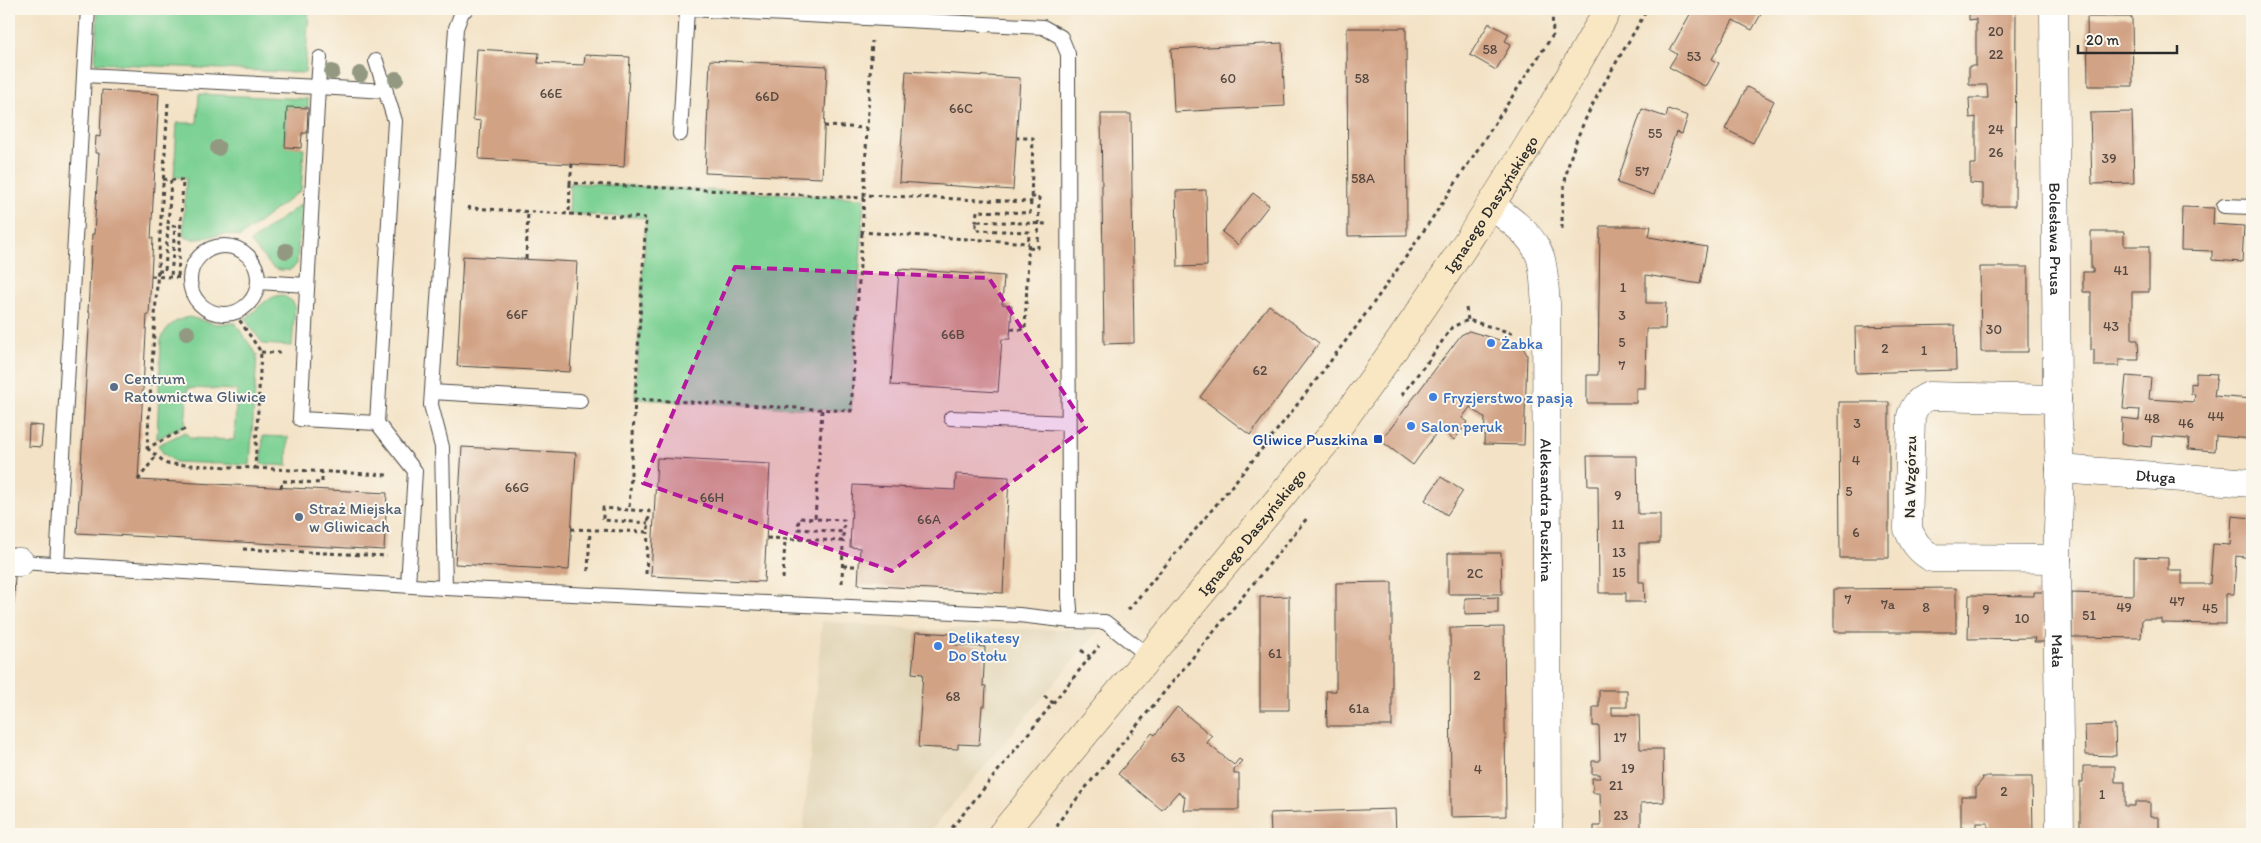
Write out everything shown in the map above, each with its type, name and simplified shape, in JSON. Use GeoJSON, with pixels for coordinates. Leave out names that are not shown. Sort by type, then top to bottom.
{"type":"FeatureCollection","features":[{"type":"Feature","properties":{"kind":"street","name":"Ignacego Daszyńskiego"},"geometry":{"type":"LineString","coordinates":[[1002,834],[1336,430],[1438,288],[1492,206],[1608,9]]}},
{"type":"Feature","properties":{"kind":"street","name":"Bolesława Prusa"},"geometry":{"type":"LineString","coordinates":[[2054,9],[2057,399],[2060,469]]}},
{"type":"Feature","properties":{"kind":"street","name":"Aleksandra Puszkina"},"geometry":{"type":"LineString","coordinates":[[1492,206],[1518,227],[1535,246],[1540,258],[1546,303],[1548,834]]}},
{"type":"Feature","properties":{"kind":"street","name":"Na Wzgórzu"},"geometry":{"type":"LineString","coordinates":[[2057,399],[1929,396],[1915,405],[1911,416],[1908,529],[1921,551],[1932,558],[2058,559]]}},
{"type":"Feature","properties":{"kind":"street","name":"Długa"},"geometry":{"type":"LineString","coordinates":[[2060,469],[2252,483]]}},
{"type":"Feature","properties":{"kind":"street","name":"Mała"},"geometry":{"type":"LineString","coordinates":[[2060,469],[2058,559],[2060,834]]}},
{"type":"Feature","properties":{"kind":"lane"},"geometry":{"type":"LineString","coordinates":[[57,564],[88,9]]}},
{"type":"Feature","properties":{"kind":"lane"},"geometry":{"type":"LineString","coordinates":[[445,588],[442,447],[431,405],[456,28],[462,12],[466,9]]}},
{"type":"Feature","properties":{"kind":"lane"},"geometry":{"type":"LineString","coordinates":[[680,134],[688,9],[1043,26],[1061,37],[1068,54],[1068,423],[1069,597],[1071,621]]}},
{"type":"Feature","properties":{"kind":"lane"},"geometry":{"type":"LineString","coordinates":[[320,58],[300,419],[378,423]]}},
{"type":"Feature","properties":{"kind":"lane"},"geometry":{"type":"LineString","coordinates":[[376,61],[395,122],[378,423],[415,471],[408,585]]}},
{"type":"Feature","properties":{"kind":"lane"},"geometry":{"type":"LineString","coordinates":[[84,75],[386,91]]}},
{"type":"Feature","properties":{"kind":"lane"},"geometry":{"type":"LineString","coordinates":[[2224,206],[2252,207]]}},
{"type":"Feature","properties":{"kind":"lane"},"geometry":{"type":"LineString","coordinates":[[232,246],[242,250],[250,258],[256,267],[258,282],[252,300],[244,308],[221,314],[210,311],[200,305],[184,278],[200,254],[210,248],[232,246]]}},
{"type":"Feature","properties":{"kind":"lane"},"geometry":{"type":"LineString","coordinates":[[258,282],[307,285]]}},
{"type":"Feature","properties":{"kind":"lane"},"geometry":{"type":"LineString","coordinates":[[432,392],[580,401]]}},
{"type":"Feature","properties":{"kind":"lane"},"geometry":{"type":"LineString","coordinates":[[951,418],[1068,423]]}},
{"type":"Feature","properties":{"kind":"lane"},"geometry":{"type":"LineString","coordinates":[[14,562],[445,588],[1019,614],[1071,621],[1105,622],[1150,656]]}},
{"type":"Feature","properties":{"kind":"path"},"geometry":{"type":"LineString","coordinates":[[1224,496],[1339,351],[1406,255],[1553,35],[1552,9]]}},
{"type":"Feature","properties":{"kind":"path"},"geometry":{"type":"LineString","coordinates":[[635,399],[851,411],[872,38]]}},
{"type":"Feature","properties":{"kind":"path"},"geometry":{"type":"LineString","coordinates":[[147,448],[169,80]]}},
{"type":"Feature","properties":{"kind":"path"},"geometry":{"type":"LineString","coordinates":[[824,126],[867,128]]}},
{"type":"Feature","properties":{"kind":"path"},"geometry":{"type":"LineString","coordinates":[[1011,329],[1025,330],[1029,232],[976,230],[976,220],[977,212],[1030,214],[1033,138],[1017,138]]}},
{"type":"Feature","properties":{"kind":"path"},"geometry":{"type":"LineString","coordinates":[[569,214],[572,164]]}},
{"type":"Feature","properties":{"kind":"path"},"geometry":{"type":"LineString","coordinates":[[151,276],[184,278],[183,180],[163,179]]}},
{"type":"Feature","properties":{"kind":"path"},"geometry":{"type":"LineString","coordinates":[[158,271],[165,271],[172,180]]}},
{"type":"Feature","properties":{"kind":"path"},"geometry":{"type":"LineString","coordinates":[[570,184],[1031,202]]}},
{"type":"Feature","properties":{"kind":"path"},"geometry":{"type":"LineString","coordinates":[[862,232],[1029,245],[1038,248],[1039,197],[1030,197]]}},
{"type":"Feature","properties":{"kind":"path"},"geometry":{"type":"LineString","coordinates":[[470,199],[469,208],[646,218],[630,510]]}},
{"type":"Feature","properties":{"kind":"path"},"geometry":{"type":"LineString","coordinates":[[526,259],[528,211]]}},
{"type":"Feature","properties":{"kind":"path"},"geometry":{"type":"LineString","coordinates":[[976,220],[1049,224]]}},
{"type":"Feature","properties":{"kind":"path"},"geometry":{"type":"LineString","coordinates":[[168,226],[174,226],[171,277]]}},
{"type":"Feature","properties":{"kind":"path"},"geometry":{"type":"LineString","coordinates":[[1466,308],[1468,320]]}},
{"type":"Feature","properties":{"kind":"path"},"geometry":{"type":"LineString","coordinates":[[234,312],[261,352],[255,468]]}},
{"type":"Feature","properties":{"kind":"path"},"geometry":{"type":"LineString","coordinates":[[815,519],[822,410]]}},
{"type":"Feature","properties":{"kind":"path"},"geometry":{"type":"LineString","coordinates":[[147,448],[185,429]]}},
{"type":"Feature","properties":{"kind":"path"},"geometry":{"type":"LineString","coordinates":[[147,448],[167,464],[388,475]]}},
{"type":"Feature","properties":{"kind":"path"},"geometry":{"type":"LineString","coordinates":[[138,480],[156,456]]}},
{"type":"Feature","properties":{"kind":"path"},"geometry":{"type":"LineString","coordinates":[[281,488],[282,481],[322,483],[322,472]]}},
{"type":"Feature","properties":{"kind":"path"},"geometry":{"type":"LineString","coordinates":[[645,580],[649,511],[603,508],[603,520],[648,523]]}},
{"type":"Feature","properties":{"kind":"path"},"geometry":{"type":"LineString","coordinates":[[1054,834],[1060,820],[1083,791],[1310,514]]}},
{"type":"Feature","properties":{"kind":"path"},"geometry":{"type":"LineString","coordinates":[[841,589],[844,532],[844,520],[798,518],[798,529],[844,532]]}},
{"type":"Feature","properties":{"kind":"path"},"geometry":{"type":"LineString","coordinates":[[572,529],[648,532]]}},
{"type":"Feature","properties":{"kind":"path"},"geometry":{"type":"LineString","coordinates":[[587,577],[590,530]]}},
{"type":"Feature","properties":{"kind":"path"},"geometry":{"type":"LineString","coordinates":[[767,538],[843,541]]}},
{"type":"Feature","properties":{"kind":"path"},"geometry":{"type":"LineString","coordinates":[[783,587],[785,539]]}},
{"type":"Feature","properties":{"kind":"path"},"geometry":{"type":"LineString","coordinates":[[236,549],[394,557]]}},
{"type":"Feature","properties":{"kind":"path"},"geometry":{"type":"LineString","coordinates":[[842,566],[859,566]]}},
{"type":"Feature","properties":{"kind":"path"},"geometry":{"type":"LineString","coordinates":[[1081,650],[1090,657]]}},
{"type":"Feature","properties":{"kind":"path"},"geometry":{"type":"LineString","coordinates":[[1044,696],[1054,703]]}},
{"type":"Feature","properties":{"kind":"path"},"geometry":{"type":"LineString","coordinates":[[947,834],[1023,741]]}},
{"type":"Feature","properties":{"kind":"highlighted area"},"geometry":{"type":"Polygon","coordinates":[[[735,267],[989,278],[1086,427],[892,571],[643,483],[735,267]]]}},
{"type":"Feature","properties":{"kind":"shaded area"},"geometry":{"type":"Polygon","coordinates":[[[822,621],[916,629],[1100,629],[928,834],[803,834],[822,621]]]}},
{"type":"Feature","properties":{"kind":"green space"},"geometry":{"type":"Polygon","coordinates":[[[98,9],[309,9],[305,73],[95,63],[98,9]]]}},
{"type":"Feature","properties":{"kind":"green space"},"geometry":{"type":"Polygon","coordinates":[[[199,94],[308,99],[308,108],[287,108],[285,146],[304,148],[301,190],[240,237],[224,234],[190,239],[183,236],[186,178],[174,177],[177,123],[197,123],[199,94]]]}},
{"type":"Feature","properties":{"kind":"green space"},"geometry":{"type":"Polygon","coordinates":[[[570,183],[864,198],[851,411],[635,399],[646,218],[569,214],[570,183]]]}},
{"type":"Feature","properties":{"kind":"green space"},"geometry":{"type":"Polygon","coordinates":[[[301,204],[297,264],[290,270],[280,270],[272,267],[250,242],[301,204]]]}},
{"type":"Feature","properties":{"kind":"green space"},"geometry":{"type":"Polygon","coordinates":[[[282,295],[292,301],[295,306],[292,346],[263,344],[245,319],[267,301],[282,295]]]}},
{"type":"Feature","properties":{"kind":"green space"},"geometry":{"type":"Polygon","coordinates":[[[189,317],[216,324],[235,323],[257,355],[250,465],[175,462],[163,453],[158,445],[185,432],[190,438],[234,440],[237,390],[188,388],[185,425],[157,439],[161,340],[172,324],[189,317]]]}},
{"type":"Feature","properties":{"kind":"green space"},"geometry":{"type":"Polygon","coordinates":[[[263,436],[288,437],[287,466],[261,464],[263,436]]]}},
{"type":"Feature","properties":{"kind":"building"},"geometry":{"type":"Polygon","coordinates":[[[1693,9],[1764,9],[1752,30],[1733,20],[1712,59],[1719,63],[1706,87],[1669,67],[1677,54],[1670,50],[1693,9]]]}},
{"type":"Feature","properties":{"kind":"building"},"geometry":{"type":"Polygon","coordinates":[[[1969,9],[2016,9],[2015,206],[1983,206],[1983,184],[1970,183],[1970,164],[1976,164],[1976,117],[1970,118],[1969,98],[1988,98],[1987,85],[1969,85],[1969,66],[1976,66],[1976,19],[1969,20],[1969,9]]]}},
{"type":"Feature","properties":{"kind":"building"},"geometry":{"type":"Polygon","coordinates":[[[2087,17],[2132,17],[2133,86],[2088,86],[2087,17]]]}},
{"type":"Feature","properties":{"kind":"building"},"geometry":{"type":"Polygon","coordinates":[[[1489,23],[1509,34],[1505,41],[1511,44],[1496,70],[1470,55],[1489,23]]]}},
{"type":"Feature","properties":{"kind":"building"},"geometry":{"type":"Polygon","coordinates":[[[1347,28],[1406,28],[1407,235],[1348,236],[1347,28]]]}},
{"type":"Feature","properties":{"kind":"building"},"geometry":{"type":"Polygon","coordinates":[[[1282,43],[1285,106],[1174,112],[1171,49],[1282,43]]]}},
{"type":"Feature","properties":{"kind":"building"},"geometry":{"type":"Polygon","coordinates":[[[477,49],[539,53],[538,63],[584,65],[585,55],[630,57],[624,167],[479,159],[481,121],[473,120],[477,49]]]}},
{"type":"Feature","properties":{"kind":"building"},"geometry":{"type":"Polygon","coordinates":[[[710,60],[827,66],[822,178],[705,173],[710,60]]]}},
{"type":"Feature","properties":{"kind":"building"},"geometry":{"type":"Polygon","coordinates":[[[906,71],[1020,78],[1013,190],[899,182],[906,71]]]}},
{"type":"Feature","properties":{"kind":"building"},"geometry":{"type":"Polygon","coordinates":[[[1747,87],[1774,101],[1753,143],[1725,129],[1747,87]]]}},
{"type":"Feature","properties":{"kind":"building","name":"Centrum Ratownictwa Gliwice"},"geometry":{"type":"Polygon","coordinates":[[[102,90],[159,94],[149,315],[147,315],[138,480],[387,493],[384,550],[77,533],[90,312],[88,312],[92,234],[94,234],[99,153],[95,153],[96,136],[100,137],[102,90]]]}},
{"type":"Feature","properties":{"kind":"building"},"geometry":{"type":"Polygon","coordinates":[[[287,107],[308,108],[307,133],[302,133],[301,148],[285,147],[287,107]]]}},
{"type":"Feature","properties":{"kind":"building"},"geometry":{"type":"Polygon","coordinates":[[[1642,109],[1666,117],[1668,109],[1688,116],[1682,134],[1676,132],[1654,195],[1617,183],[1642,109]]]}},
{"type":"Feature","properties":{"kind":"building"},"geometry":{"type":"Polygon","coordinates":[[[2132,112],[2134,183],[2092,184],[2090,113],[2132,112]]]}},
{"type":"Feature","properties":{"kind":"building"},"geometry":{"type":"Polygon","coordinates":[[[1101,114],[1131,114],[1134,343],[1104,344],[1101,114]]]}},
{"type":"Feature","properties":{"kind":"building"},"geometry":{"type":"Polygon","coordinates":[[[1206,190],[1207,266],[1178,267],[1176,191],[1206,190]]]}},
{"type":"Feature","properties":{"kind":"building"},"geometry":{"type":"Polygon","coordinates":[[[1253,193],[1269,205],[1238,245],[1222,232],[1253,193]]]}},
{"type":"Feature","properties":{"kind":"building"},"geometry":{"type":"Polygon","coordinates":[[[2182,207],[2214,208],[2213,224],[2244,226],[2242,262],[2212,260],[2212,251],[2181,250],[2182,207]]]}},
{"type":"Feature","properties":{"kind":"building"},"geometry":{"type":"Polygon","coordinates":[[[1600,226],[1651,226],[1649,237],[1707,247],[1700,284],[1646,275],[1646,303],[1666,303],[1665,329],[1646,329],[1645,388],[1636,388],[1636,403],[1587,403],[1587,375],[1598,375],[1600,226]]]}},
{"type":"Feature","properties":{"kind":"building"},"geometry":{"type":"Polygon","coordinates":[[[2091,232],[2124,232],[2124,246],[2149,246],[2149,292],[2132,292],[2132,340],[2138,340],[2139,360],[2119,360],[2119,366],[2094,366],[2094,349],[2091,350],[2091,292],[2083,292],[2083,272],[2093,272],[2093,269],[2091,269],[2091,232]]]}},
{"type":"Feature","properties":{"kind":"building"},"geometry":{"type":"Polygon","coordinates":[[[463,256],[577,262],[570,372],[457,366],[463,256]]]}},
{"type":"Feature","properties":{"kind":"building"},"geometry":{"type":"Polygon","coordinates":[[[1980,267],[2028,267],[2028,352],[1981,352],[1980,267]]]}},
{"type":"Feature","properties":{"kind":"building"},"geometry":{"type":"Polygon","coordinates":[[[899,269],[1004,276],[1002,304],[1012,305],[1010,339],[1002,339],[998,392],[891,385],[899,269]]]}},
{"type":"Feature","properties":{"kind":"building"},"geometry":{"type":"Polygon","coordinates":[[[1269,305],[1319,343],[1250,435],[1200,397],[1269,305]]]}},
{"type":"Feature","properties":{"kind":"building"},"geometry":{"type":"Polygon","coordinates":[[[1955,325],[1956,370],[1856,373],[1855,327],[1955,325]]]}},
{"type":"Feature","properties":{"kind":"building"},"geometry":{"type":"Polygon","coordinates":[[[1469,331],[1523,347],[1527,355],[1524,445],[1484,444],[1485,418],[1470,407],[1462,418],[1468,422],[1454,440],[1439,429],[1413,465],[1381,441],[1461,335],[1469,331]]]}},
{"type":"Feature","properties":{"kind":"building"},"geometry":{"type":"Polygon","coordinates":[[[2196,373],[2217,374],[2214,396],[2252,399],[2252,439],[2216,436],[2215,451],[2188,449],[2189,439],[2152,436],[2151,447],[2121,444],[2122,418],[2139,420],[2140,410],[2123,409],[2126,376],[2151,378],[2149,399],[2194,402],[2195,394],[2191,394],[2191,383],[2196,384],[2196,373]]]}},
{"type":"Feature","properties":{"kind":"building"},"geometry":{"type":"Polygon","coordinates":[[[1839,402],[1889,402],[1889,558],[1840,558],[1839,402]]]}},
{"type":"Feature","properties":{"kind":"building"},"geometry":{"type":"Polygon","coordinates":[[[29,425],[43,426],[41,447],[28,446],[29,425]]]}},
{"type":"Feature","properties":{"kind":"building"},"geometry":{"type":"Polygon","coordinates":[[[462,447],[576,453],[569,570],[455,564],[462,447]]]}},
{"type":"Feature","properties":{"kind":"building"},"geometry":{"type":"Polygon","coordinates":[[[1587,456],[1637,456],[1638,514],[1660,514],[1660,543],[1639,543],[1639,582],[1644,582],[1645,602],[1626,602],[1626,593],[1599,593],[1598,486],[1588,486],[1587,456]]]}},
{"type":"Feature","properties":{"kind":"building"},"geometry":{"type":"Polygon","coordinates":[[[657,458],[770,464],[764,582],[651,576],[657,458]]]}},
{"type":"Feature","properties":{"kind":"building"},"geometry":{"type":"Polygon","coordinates":[[[956,474],[1009,477],[1003,593],[858,585],[860,548],[850,547],[853,485],[955,490],[956,474]]]}},
{"type":"Feature","properties":{"kind":"building"},"geometry":{"type":"Polygon","coordinates":[[[1441,477],[1463,491],[1447,515],[1425,500],[1441,477]]]}},
{"type":"Feature","properties":{"kind":"building"},"geometry":{"type":"Polygon","coordinates":[[[2232,516],[2252,518],[2252,558],[2236,556],[2234,594],[2226,594],[2226,624],[2161,623],[2161,619],[2142,619],[2141,638],[2072,637],[2072,593],[2134,595],[2134,557],[2168,558],[2168,570],[2182,570],[2182,584],[2210,584],[2213,544],[2230,545],[2232,516]]]}},
{"type":"Feature","properties":{"kind":"building"},"geometry":{"type":"Polygon","coordinates":[[[1448,553],[1501,553],[1502,594],[1448,594],[1448,553]]]}},
{"type":"Feature","properties":{"kind":"building"},"geometry":{"type":"Polygon","coordinates":[[[9,576],[15,576],[12,631],[9,631],[9,576]]]}},
{"type":"Feature","properties":{"kind":"building"},"geometry":{"type":"Polygon","coordinates":[[[1392,582],[1392,726],[1327,726],[1326,691],[1336,691],[1336,583],[1392,582]]]}},
{"type":"Feature","properties":{"kind":"building"},"geometry":{"type":"Polygon","coordinates":[[[1956,588],[1956,632],[1834,632],[1834,589],[1956,588]]]}},
{"type":"Feature","properties":{"kind":"building"},"geometry":{"type":"Polygon","coordinates":[[[2034,592],[2045,592],[2045,642],[2034,642],[2035,638],[1968,639],[1969,595],[2034,596],[2034,592]]]}},
{"type":"Feature","properties":{"kind":"building"},"geometry":{"type":"Polygon","coordinates":[[[1289,596],[1289,710],[1260,710],[1260,597],[1289,596]]]}},
{"type":"Feature","properties":{"kind":"building"},"geometry":{"type":"Polygon","coordinates":[[[1498,597],[1498,613],[1465,614],[1465,598],[1498,597]]]}},
{"type":"Feature","properties":{"kind":"building"},"geometry":{"type":"Polygon","coordinates":[[[1504,627],[1506,816],[1451,817],[1450,628],[1504,627]]]}},
{"type":"Feature","properties":{"kind":"building"},"geometry":{"type":"Polygon","coordinates":[[[916,632],[955,634],[955,645],[985,647],[983,686],[986,686],[985,706],[982,706],[979,745],[958,744],[958,749],[918,747],[923,674],[912,673],[916,632]]]}},
{"type":"Feature","properties":{"kind":"building"},"geometry":{"type":"Polygon","coordinates":[[[1599,690],[1627,690],[1627,707],[1612,707],[1612,715],[1639,715],[1640,749],[1663,749],[1664,802],[1641,803],[1641,834],[1594,834],[1594,826],[1601,826],[1600,793],[1593,793],[1592,778],[1600,778],[1600,774],[1592,774],[1592,761],[1600,761],[1599,726],[1593,726],[1593,707],[1599,707],[1599,690]]]}},
{"type":"Feature","properties":{"kind":"building"},"geometry":{"type":"Polygon","coordinates":[[[1177,707],[1212,736],[1207,743],[1234,765],[1239,759],[1242,761],[1234,769],[1234,774],[1239,774],[1239,810],[1183,810],[1185,797],[1178,792],[1162,810],[1118,774],[1152,733],[1155,735],[1177,707]]]}},
{"type":"Feature","properties":{"kind":"building"},"geometry":{"type":"Polygon","coordinates":[[[2115,725],[2116,756],[2086,755],[2085,726],[2115,725]]]}},
{"type":"Feature","properties":{"kind":"building"},"geometry":{"type":"Polygon","coordinates":[[[2083,766],[2115,766],[2115,782],[2125,782],[2125,806],[2135,806],[2135,802],[2150,802],[2150,817],[2159,817],[2159,834],[2080,834],[2080,782],[2083,782],[2083,766]]]}},
{"type":"Feature","properties":{"kind":"building"},"geometry":{"type":"Polygon","coordinates":[[[1982,777],[2032,777],[2033,834],[1988,834],[1988,823],[1976,823],[1976,827],[1961,828],[1961,796],[1976,796],[1976,787],[1983,779],[1982,777]]]}},
{"type":"Feature","properties":{"kind":"building"},"geometry":{"type":"Polygon","coordinates":[[[1395,809],[1396,834],[1271,834],[1270,813],[1395,809]]]}},
{"type":"Feature","properties":{"kind":"place","name":"Żabka"},"geometry":{"type":"Point","coordinates":[1491,343]}},
{"type":"Feature","properties":{"kind":"place","name":"Centrum Ratownictwa Gliwice"},"geometry":{"type":"Point","coordinates":[114,387]}},
{"type":"Feature","properties":{"kind":"place","name":"Fryzjerstwo z pasją"},"geometry":{"type":"Point","coordinates":[1433,397]}},
{"type":"Feature","properties":{"kind":"place","name":"Salon peruk"},"geometry":{"type":"Point","coordinates":[1411,426]}},
{"type":"Feature","properties":{"kind":"place","name":"Gliwice Puszkina"},"geometry":{"type":"Point","coordinates":[1378,439]}},
{"type":"Feature","properties":{"kind":"place","name":"Straż Miejska w Gliwicach"},"geometry":{"type":"Point","coordinates":[299,517]}},
{"type":"Feature","properties":{"kind":"place","name":"Delikatesy Do Stołu"},"geometry":{"type":"Point","coordinates":[938,646]}}]}
